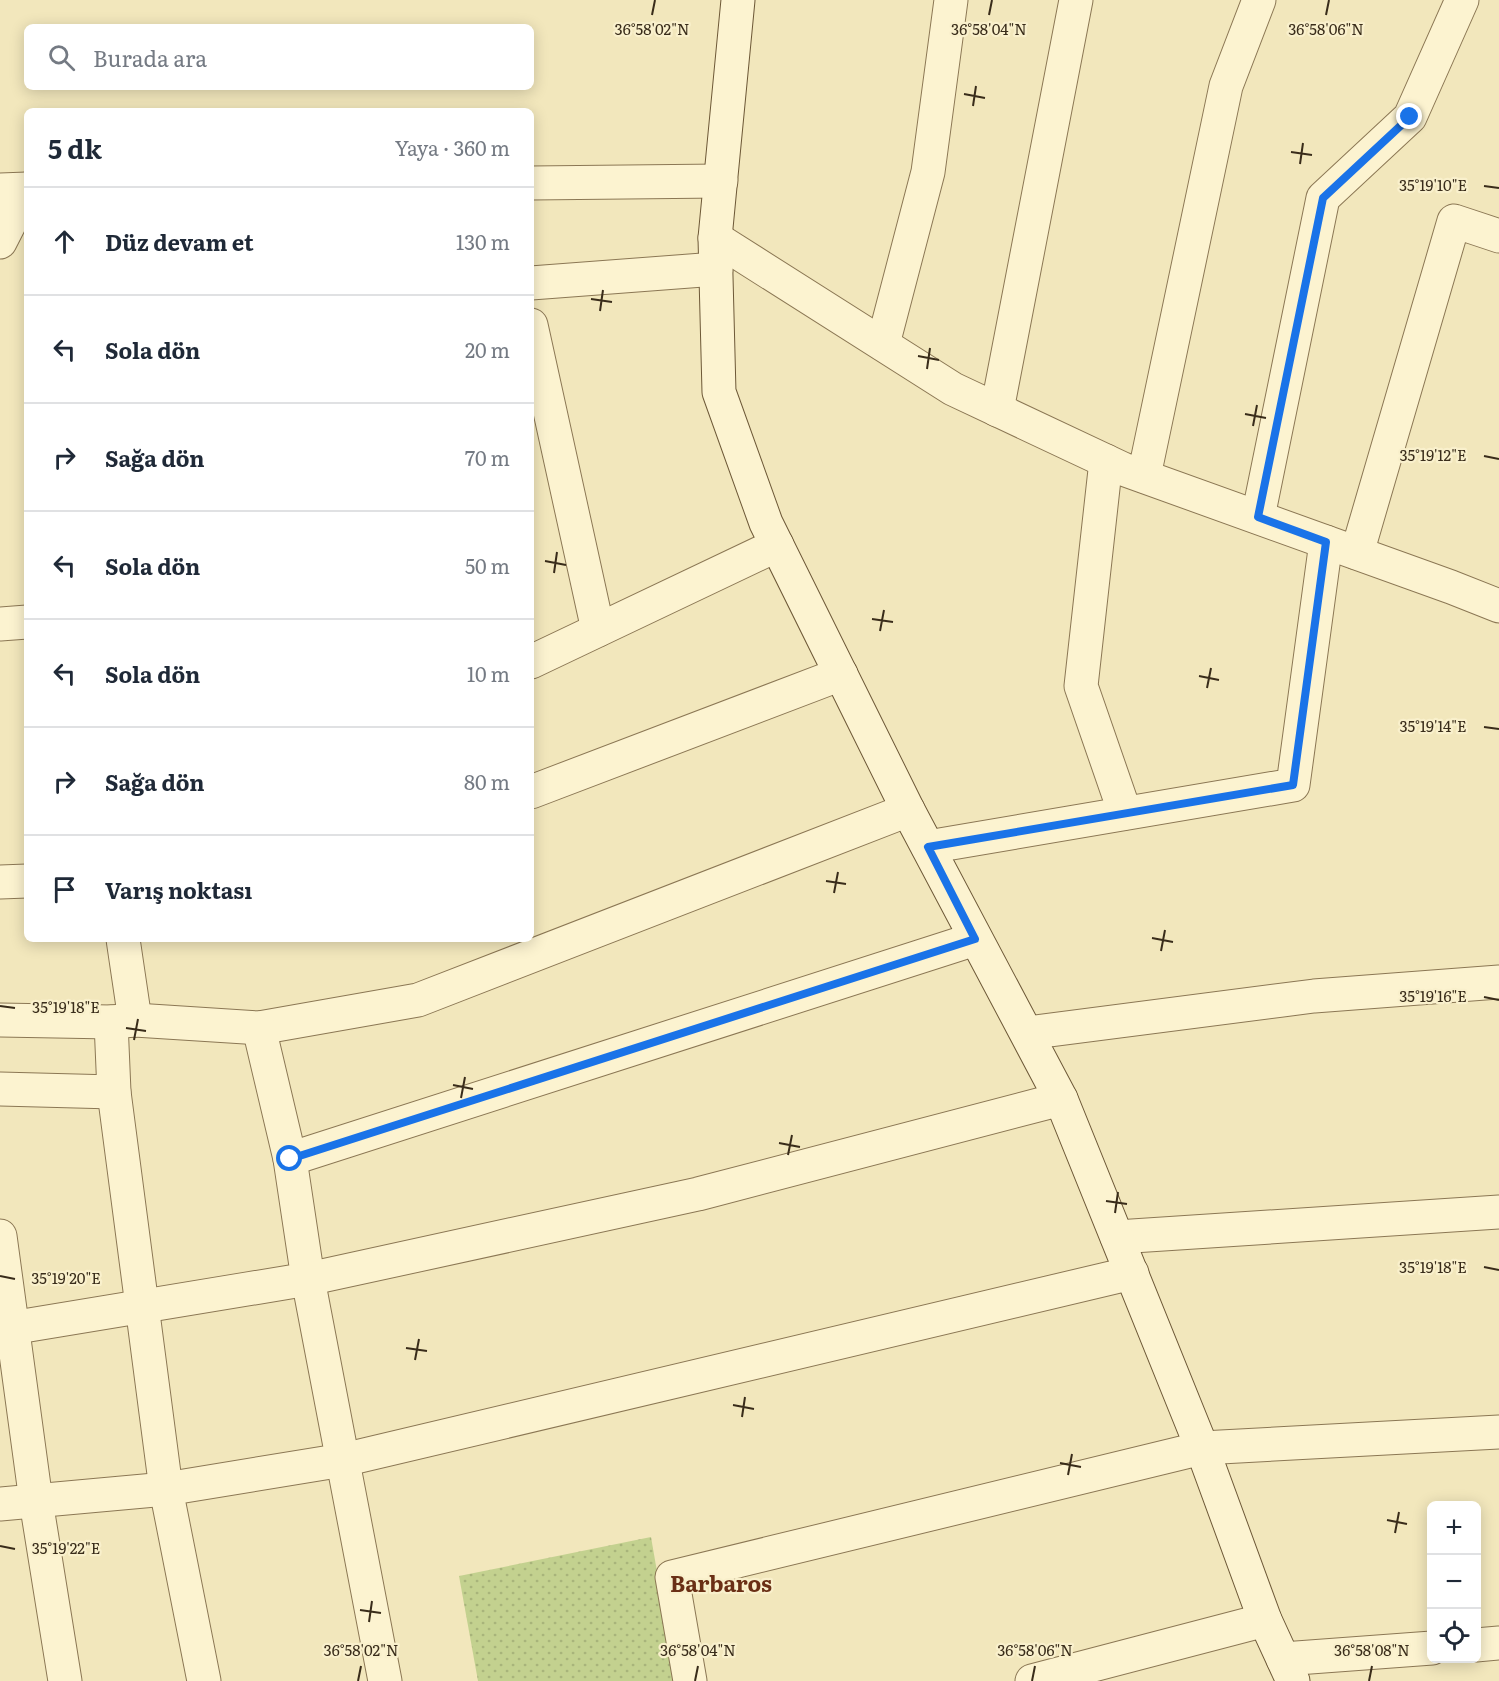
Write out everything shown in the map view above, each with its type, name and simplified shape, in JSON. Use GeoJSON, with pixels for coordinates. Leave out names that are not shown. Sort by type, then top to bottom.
{"type":"FeatureCollection","features":[{"type":"Feature","properties":{"kind":"street"},"geometry":{"type":"LineString","coordinates":[[738,0],[715,253],[719,392],[766,523],[908,810],[1061,1100],[1202,1448],[1265,1620],[1288,1670],[1427,1649]]}},
{"type":"Feature","properties":{"kind":"street"},"geometry":{"type":"LineString","coordinates":[[882,344],[927,172],[951,0]]}},
{"type":"Feature","properties":{"kind":"street"},"geometry":{"type":"LineString","coordinates":[[997,410],[1076,0]]}},
{"type":"Feature","properties":{"kind":"street"},"geometry":{"type":"LineString","coordinates":[[1144,476],[1226,86],[1259,0]]}},
{"type":"Feature","properties":{"kind":"street"},"geometry":{"type":"LineString","coordinates":[[1258,517],[1323,198],[1410,117],[1462,0]]}},
{"type":"Feature","properties":{"kind":"street"},"geometry":{"type":"LineString","coordinates":[[534,183],[721,182]]}},
{"type":"Feature","properties":{"kind":"street"},"geometry":{"type":"LineString","coordinates":[[0,190],[24,189]]}},
{"type":"Feature","properties":{"kind":"street"},"geometry":{"type":"LineString","coordinates":[[0,242],[24,195]]}},
{"type":"Feature","properties":{"kind":"street"},"geometry":{"type":"LineString","coordinates":[[1357,553],[1454,221],[1499,236]]}},
{"type":"Feature","properties":{"kind":"street"},"geometry":{"type":"LineString","coordinates":[[534,283],[715,253],[882,344],[953,389],[1106,460],[1326,542],[1497,600]]}},
{"type":"Feature","properties":{"kind":"street"},"geometry":{"type":"LineString","coordinates":[[534,339],[598,630]]}},
{"type":"Feature","properties":{"kind":"street"},"geometry":{"type":"LineString","coordinates":[[1106,460],[1081,686],[1125,813]]}},
{"type":"Feature","properties":{"kind":"street"},"geometry":{"type":"LineString","coordinates":[[928,847],[1293,785],[1326,542]]}},
{"type":"Feature","properties":{"kind":"street"},"geometry":{"type":"LineString","coordinates":[[534,661],[777,545]]}},
{"type":"Feature","properties":{"kind":"street"},"geometry":{"type":"LineString","coordinates":[[0,624],[24,622]]}},
{"type":"Feature","properties":{"kind":"street"},"geometry":{"type":"LineString","coordinates":[[534,791],[841,674]]}},
{"type":"Feature","properties":{"kind":"street"},"geometry":{"type":"LineString","coordinates":[[0,1020],[123,1021],[259,1028],[418,1000],[908,810]]}},
{"type":"Feature","properties":{"kind":"street"},"geometry":{"type":"LineString","coordinates":[[0,882],[24,881]]}},
{"type":"Feature","properties":{"kind":"street"},"geometry":{"type":"LineString","coordinates":[[290,1159],[975,939]]}},
{"type":"Feature","properties":{"kind":"street"},"geometry":{"type":"LineString","coordinates":[[123,942],[123,1021],[114,1092],[166,1489],[204,1681]]}},
{"type":"Feature","properties":{"kind":"street"},"geometry":{"type":"LineString","coordinates":[[1027,1034],[1314,996],[1499,982]]}},
{"type":"Feature","properties":{"kind":"street"},"geometry":{"type":"LineString","coordinates":[[259,1028],[290,1159],[308,1279],[385,1681]]}},
{"type":"Feature","properties":{"kind":"street"},"geometry":{"type":"LineString","coordinates":[[0,1089],[114,1092]]}},
{"type":"Feature","properties":{"kind":"street"},"geometry":{"type":"LineString","coordinates":[[11,1328],[308,1279],[698,1194],[1061,1100]]}},
{"type":"Feature","properties":{"kind":"street"},"geometry":{"type":"LineString","coordinates":[[1117,1237],[1499,1212]]}},
{"type":"Feature","properties":{"kind":"street"},"geometry":{"type":"LineString","coordinates":[[0,1237],[36,1501],[65,1681]]}},
{"type":"Feature","properties":{"kind":"street"},"geometry":{"type":"LineString","coordinates":[[0,1504],[166,1489],[343,1460],[1132,1273]]}},
{"type":"Feature","properties":{"kind":"street"},"geometry":{"type":"LineString","coordinates":[[690,1681],[672,1577],[1202,1448],[1499,1432]]}},
{"type":"Feature","properties":{"kind":"street"},"geometry":{"type":"LineString","coordinates":[[1032,1681],[1265,1620]]}},
{"type":"Feature","properties":{"kind":"street"},"geometry":{"type":"LineString","coordinates":[[1481,1644],[1499,1643]]}},
{"type":"Feature","properties":{"kind":"green space"},"geometry":{"type":"Polygon","coordinates":[[[651,1537],[676,1681],[478,1681],[459,1576],[651,1537]]]}},
{"type":"Feature","properties":{"kind":"district","name":"Barbaros"},"geometry":{"type":"Point","coordinates":[721,1582]}},
{"type":"Feature","properties":{"kind":"route"},"geometry":{"type":"LineString","coordinates":[[290,1159],[975,939],[928,847],[1293,785],[1326,542],[1258,517],[1323,198],[1410,117]]}}]}
